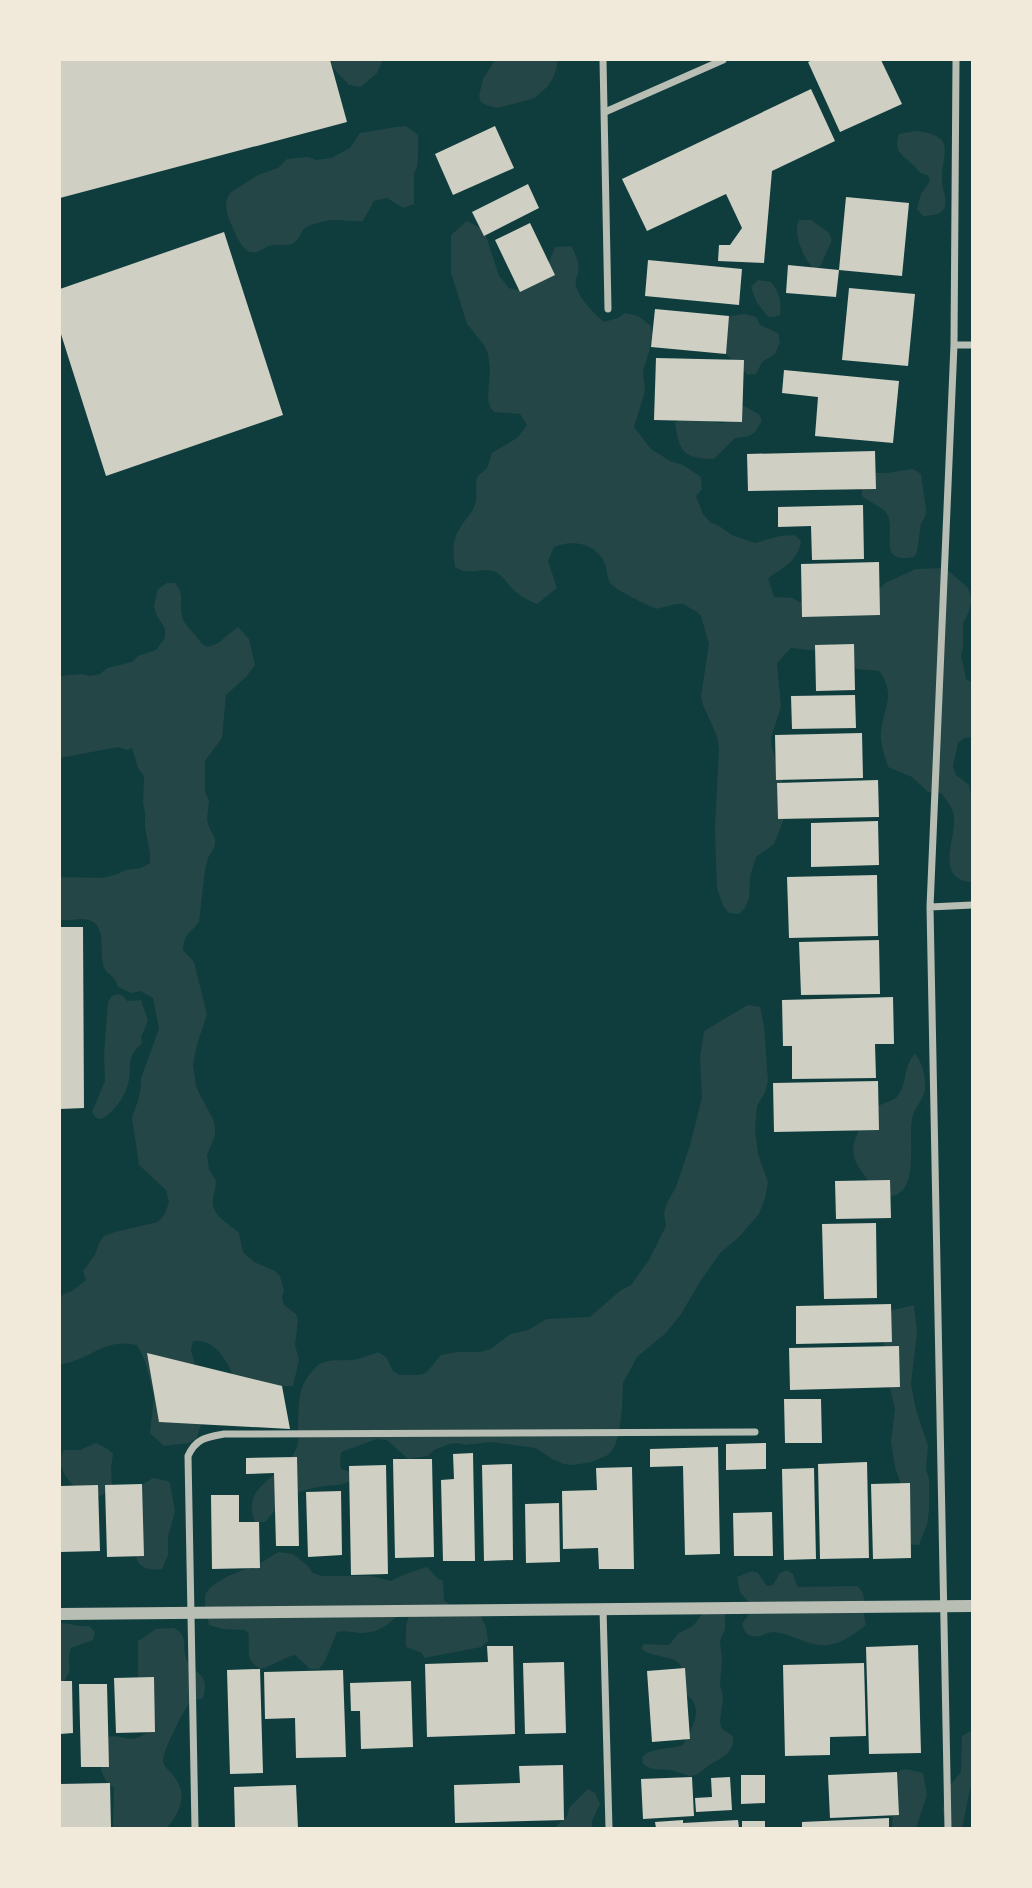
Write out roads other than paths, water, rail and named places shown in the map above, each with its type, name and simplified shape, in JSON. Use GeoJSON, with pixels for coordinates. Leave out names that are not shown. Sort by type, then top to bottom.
{"type":"FeatureCollection","features":[{"type":"Feature","properties":{"kind":"street"},"geometry":{"type":"LineString","coordinates":[[603,60],[608,309]]}},
{"type":"Feature","properties":{"kind":"street"},"geometry":{"type":"LineString","coordinates":[[605,112],[723,60]]}},
{"type":"Feature","properties":{"kind":"street"},"geometry":{"type":"LineString","coordinates":[[948,1829],[930,907],[954,345],[956,60]]}},
{"type":"Feature","properties":{"kind":"street"},"geometry":{"type":"LineString","coordinates":[[954,345],[972,345]]}},
{"type":"Feature","properties":{"kind":"street"},"geometry":{"type":"LineString","coordinates":[[930,907],[972,905]]}},
{"type":"Feature","properties":{"kind":"street"},"geometry":{"type":"LineString","coordinates":[[195,1829],[188,1456],[193,1445],[208,1437],[224,1434],[755,1432]]}},
{"type":"Feature","properties":{"kind":"street"},"geometry":{"type":"LineString","coordinates":[[60,1614],[972,1606]]}},
{"type":"Feature","properties":{"kind":"street"},"geometry":{"type":"LineString","coordinates":[[603,1608],[609,1829]]}}]}
